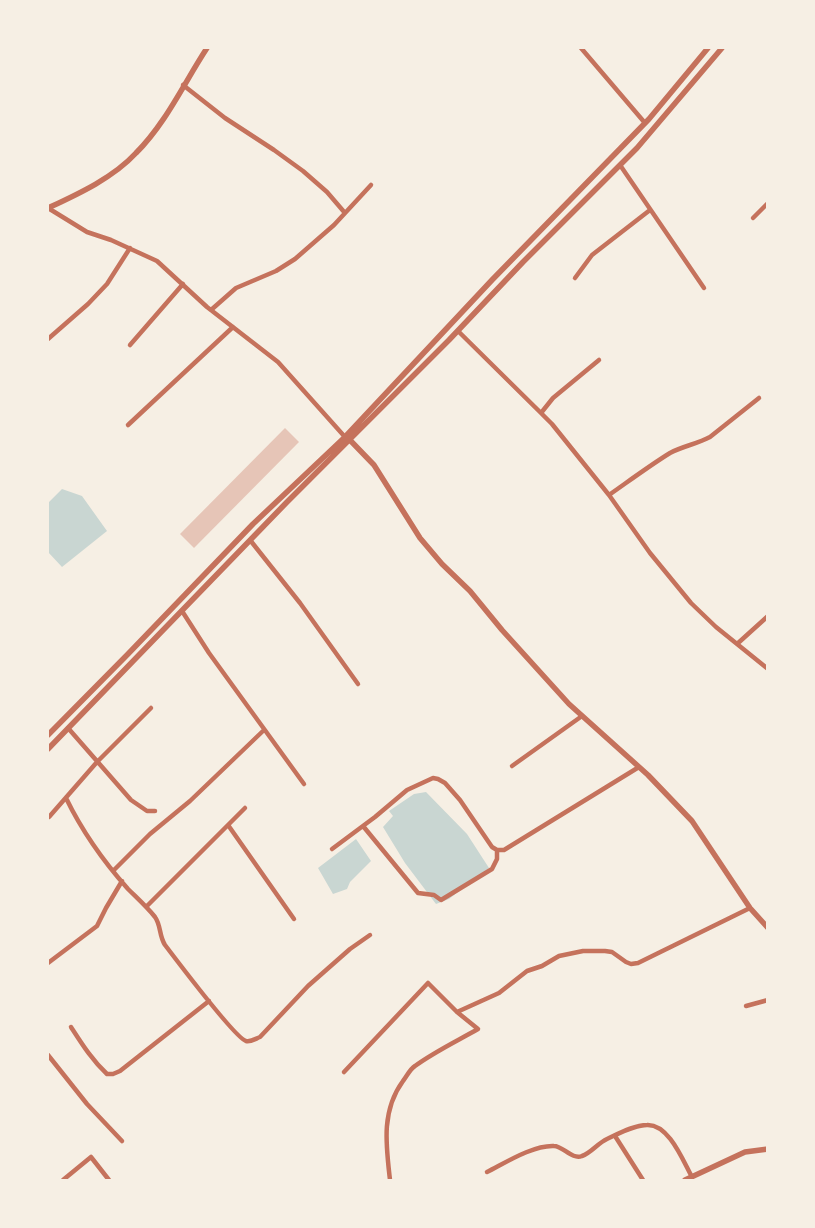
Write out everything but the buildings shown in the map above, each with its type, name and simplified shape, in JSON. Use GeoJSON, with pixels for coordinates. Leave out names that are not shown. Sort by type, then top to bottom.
{"type":"FeatureCollection","features":[{"type":"Feature","properties":{"kind":"street"},"geometry":{"type":"LineString","coordinates":[[48,208],[115,171],[136,154],[160,124],[207,48]]}},
{"type":"Feature","properties":{"kind":"street"},"geometry":{"type":"LineString","coordinates":[[581,48],[645,123]]}},
{"type":"Feature","properties":{"kind":"street"},"geometry":{"type":"LineString","coordinates":[[48,749],[182,612],[492,280],[645,123],[708,48]]}},
{"type":"Feature","properties":{"kind":"street"},"geometry":{"type":"LineString","coordinates":[[48,735],[253,524],[458,331],[523,262],[637,148],[722,48]]}},
{"type":"Feature","properties":{"kind":"street"},"geometry":{"type":"LineString","coordinates":[[183,85],[225,118],[302,171],[327,192],[345,214]]}},
{"type":"Feature","properties":{"kind":"street"},"geometry":{"type":"LineString","coordinates":[[620,165],[704,288]]}},
{"type":"Feature","properties":{"kind":"street"},"geometry":{"type":"LineString","coordinates":[[211,310],[236,288],[288,264],[334,226],[371,185]]}},
{"type":"Feature","properties":{"kind":"street"},"geometry":{"type":"LineString","coordinates":[[753,218],[768,203]]}},
{"type":"Feature","properties":{"kind":"street"},"geometry":{"type":"LineString","coordinates":[[48,208],[87,232],[111,240],[157,261],[211,310],[278,362],[374,465],[420,538],[470,591],[547,680],[582,716],[639,767],[692,821],[750,908],[768,928]]}},
{"type":"Feature","properties":{"kind":"street"},"geometry":{"type":"LineString","coordinates":[[575,278],[592,255],[650,210]]}},
{"type":"Feature","properties":{"kind":"street"},"geometry":{"type":"LineString","coordinates":[[48,339],[108,284],[130,248]]}},
{"type":"Feature","properties":{"kind":"street"},"geometry":{"type":"LineString","coordinates":[[130,344],[183,284]]}},
{"type":"Feature","properties":{"kind":"street"},"geometry":{"type":"LineString","coordinates":[[128,426],[233,327]]}},
{"type":"Feature","properties":{"kind":"street"},"geometry":{"type":"LineString","coordinates":[[458,331],[552,424],[609,495],[650,553],[691,603],[716,627],[768,670]]}},
{"type":"Feature","properties":{"kind":"street"},"geometry":{"type":"LineString","coordinates":[[541,414],[553,398],[599,360]]}},
{"type":"Feature","properties":{"kind":"street"},"geometry":{"type":"LineString","coordinates":[[609,495],[671,453],[684,446],[702,442],[710,437],[759,398]]}},
{"type":"Feature","properties":{"kind":"street"},"geometry":{"type":"LineString","coordinates":[[250,540],[300,603],[358,684]]}},
{"type":"Feature","properties":{"kind":"street"},"geometry":{"type":"LineString","coordinates":[[182,612],[209,653],[304,784]]}},
{"type":"Feature","properties":{"kind":"street"},"geometry":{"type":"LineString","coordinates":[[737,644],[768,616]]}},
{"type":"Feature","properties":{"kind":"street"},"geometry":{"type":"LineString","coordinates":[[48,816],[150,708]]}},
{"type":"Feature","properties":{"kind":"street"},"geometry":{"type":"LineString","coordinates":[[512,766],[582,716]]}},
{"type":"Feature","properties":{"kind":"street"},"geometry":{"type":"LineString","coordinates":[[68,728],[131,800],[147,811],[155,811]]}},
{"type":"Feature","properties":{"kind":"street"},"geometry":{"type":"LineString","coordinates":[[114,870],[150,834],[190,801],[264,730]]}},
{"type":"Feature","properties":{"kind":"street"},"geometry":{"type":"LineString","coordinates":[[332,849],[406,790],[433,778],[445,783],[460,800],[485,839],[497,850],[504,850],[639,767]]}},
{"type":"Feature","properties":{"kind":"street"},"geometry":{"type":"LineString","coordinates":[[66,798],[80,825],[122,881],[146,907],[159,925],[161,937],[165,944],[209,1002],[238,1035],[245,1040],[252,1041],[260,1036],[308,986],[350,949],[370,936]]}},
{"type":"Feature","properties":{"kind":"street"},"geometry":{"type":"LineString","coordinates":[[146,907],[245,808]]}},
{"type":"Feature","properties":{"kind":"street"},"geometry":{"type":"LineString","coordinates":[[228,825],[294,919]]}},
{"type":"Feature","properties":{"kind":"street"},"geometry":{"type":"LineString","coordinates":[[363,826],[418,893],[434,895],[442,900],[492,869],[497,859],[497,850]]}},
{"type":"Feature","properties":{"kind":"street"},"geometry":{"type":"LineString","coordinates":[[48,963],[97,926],[122,881]]}},
{"type":"Feature","properties":{"kind":"street"},"geometry":{"type":"LineString","coordinates":[[457,1012],[499,993],[527,971],[542,966],[560,956],[583,951],[605,951],[612,952],[626,962],[638,963],[750,908]]}},
{"type":"Feature","properties":{"kind":"street"},"geometry":{"type":"LineString","coordinates":[[344,1072],[428,983],[457,1012],[478,1029],[414,1067],[392,1098],[387,1115],[386,1145],[390,1180]]}},
{"type":"Feature","properties":{"kind":"street"},"geometry":{"type":"LineString","coordinates":[[746,1006],[768,1000]]}},
{"type":"Feature","properties":{"kind":"street"},"geometry":{"type":"LineString","coordinates":[[71,1027],[88,1053],[103,1070],[107,1074],[113,1074],[120,1071],[209,1002]]}},
{"type":"Feature","properties":{"kind":"street"},"geometry":{"type":"LineString","coordinates":[[48,1054],[87,1104],[122,1141]]}},
{"type":"Feature","properties":{"kind":"street"},"geometry":{"type":"LineString","coordinates":[[486,1172],[522,1154],[550,1146],[556,1146],[577,1157],[582,1156],[606,1140],[647,1124],[663,1130],[670,1138],[692,1177]]}},
{"type":"Feature","properties":{"kind":"street"},"geometry":{"type":"LineString","coordinates":[[615,1136],[643,1180]]}},
{"type":"Feature","properties":{"kind":"street"},"geometry":{"type":"LineString","coordinates":[[685,1180],[745,1152],[768,1149]]}},
{"type":"Feature","properties":{"kind":"street"},"geometry":{"type":"LineString","coordinates":[[63,1180],[91,1157],[108,1180]]}},
{"type":"Feature","properties":{"kind":"shaded area"},"geometry":{"type":"Polygon","coordinates":[[[62,489],[82,496],[107,531],[62,567],[48,552],[48,503],[62,489]]]}},
{"type":"Feature","properties":{"kind":"shaded area"},"geometry":{"type":"Polygon","coordinates":[[[426,792],[467,834],[489,868],[449,899],[436,904],[405,863],[383,827],[393,816],[389,811],[414,794],[426,792]]]}},
{"type":"Feature","properties":{"kind":"shaded area"},"geometry":{"type":"Polygon","coordinates":[[[356,839],[371,861],[350,882],[347,889],[333,894],[318,868],[356,839]]]}}]}
